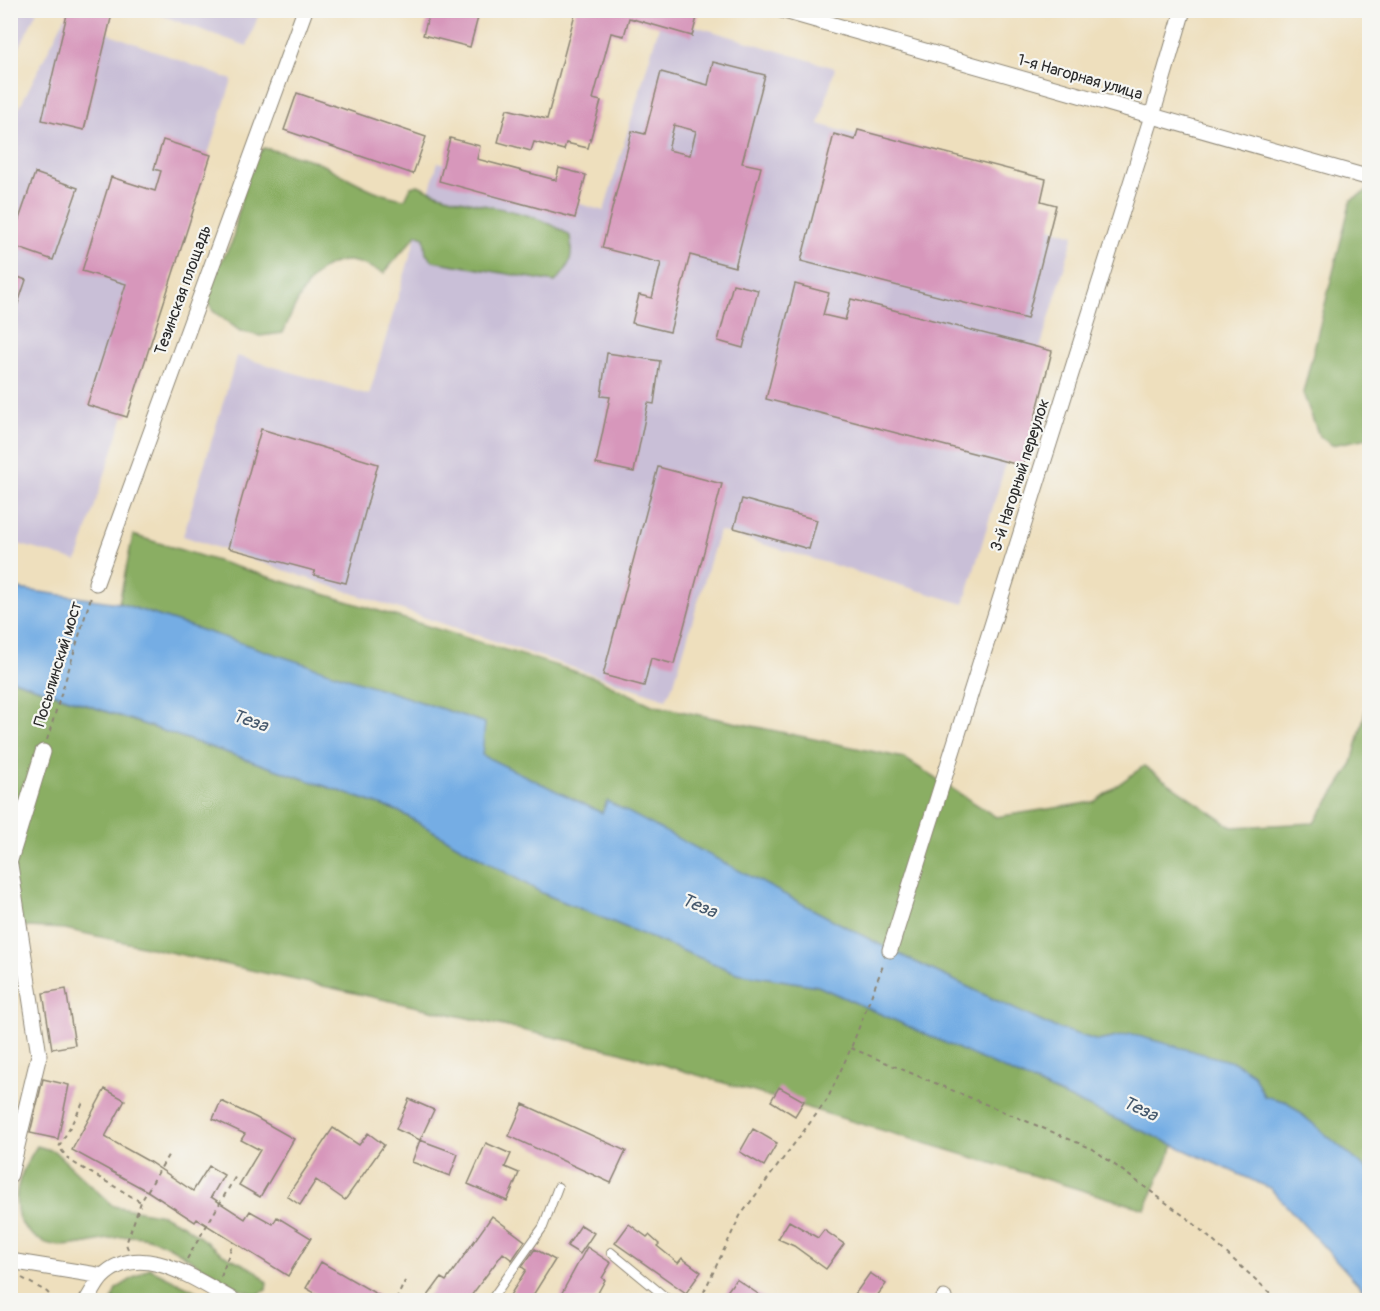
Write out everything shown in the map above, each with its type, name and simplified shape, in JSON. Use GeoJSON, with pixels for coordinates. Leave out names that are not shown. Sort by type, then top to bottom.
{"type":"FeatureCollection","features":[{"type":"Feature","properties":{"kind":"street","name":"Тезинская площадь"},"geometry":{"type":"LineString","coordinates":[[96,583],[305,10]]}},
{"type":"Feature","properties":{"kind":"street","name":"1-я Нагорная улица"},"geometry":{"type":"LineString","coordinates":[[781,10],[1370,178]]}},
{"type":"Feature","properties":{"kind":"street","name":"3-й Нагорный переулок"},"geometry":{"type":"LineString","coordinates":[[890,950],[1152,116],[1183,10]]}},
{"type":"Feature","properties":{"kind":"street"},"geometry":{"type":"LineString","coordinates":[[10,1175],[39,1055],[10,862],[43,752]]}},
{"type":"Feature","properties":{"kind":"street"},"geometry":{"type":"LineString","coordinates":[[12,1267],[103,1276],[133,1260],[165,1264],[233,1300]]}},
{"type":"Feature","properties":{"kind":"street"},"geometry":{"type":"LineString","coordinates":[[93,1298],[103,1276]]}},
{"type":"Feature","properties":{"kind":"lane"},"geometry":{"type":"LineString","coordinates":[[491,1300],[543,1227],[558,1187]]}},
{"type":"Feature","properties":{"kind":"lane"},"geometry":{"type":"LineString","coordinates":[[611,1252],[669,1300]]}},
{"type":"Feature","properties":{"kind":"path","name":"Посылинский мост"},"geometry":{"type":"LineString","coordinates":[[43,752],[96,583]]}},
{"type":"Feature","properties":{"kind":"path"},"geometry":{"type":"LineString","coordinates":[[700,1300],[740,1216],[827,1100],[851,1048],[890,950]]}},
{"type":"Feature","properties":{"kind":"path"},"geometry":{"type":"LineString","coordinates":[[851,1048],[1093,1149],[1191,1221],[1278,1300]]}},
{"type":"Feature","properties":{"kind":"path"},"geometry":{"type":"LineString","coordinates":[[83,1103],[59,1147],[69,1160],[141,1202]]}},
{"type":"Feature","properties":{"kind":"path"},"geometry":{"type":"LineString","coordinates":[[133,1260],[126,1244],[141,1202],[170,1152]]}},
{"type":"Feature","properties":{"kind":"path"},"geometry":{"type":"LineString","coordinates":[[179,1271],[237,1174]]}},
{"type":"Feature","properties":{"kind":"path"},"geometry":{"type":"LineString","coordinates":[[216,1291],[233,1242]]}},
{"type":"Feature","properties":{"kind":"path"},"geometry":{"type":"LineString","coordinates":[[12,1267],[54,1300]]}},
{"type":"Feature","properties":{"kind":"path"},"geometry":{"type":"LineString","coordinates":[[396,1300],[405,1281]]}},
{"type":"Feature","properties":{"kind":"shaded area"},"geometry":{"type":"Polygon","coordinates":[[[10,11],[37,11],[11,65],[10,11]]]}},
{"type":"Feature","properties":{"kind":"shaded area"},"geometry":{"type":"Polygon","coordinates":[[[149,11],[260,11],[247,46],[149,11]]]}},
{"type":"Feature","properties":{"kind":"shaded area"},"geometry":{"type":"Polygon","coordinates":[[[662,16],[835,68],[819,124],[1002,179],[993,211],[1074,235],[964,604],[719,531],[674,683],[666,699],[183,536],[237,356],[369,395],[438,162],[604,211],[662,16]]]}},
{"type":"Feature","properties":{"kind":"shaded area"},"geometry":{"type":"Polygon","coordinates":[[[65,17],[232,80],[77,561],[11,542],[10,126],[65,17]]]}},
{"type":"Feature","properties":{"kind":"green space"},"geometry":{"type":"Polygon","coordinates":[[[264,148],[314,161],[369,189],[393,197],[405,199],[411,187],[418,185],[456,199],[535,218],[553,225],[570,236],[570,262],[565,272],[555,282],[433,261],[426,254],[424,237],[417,234],[384,273],[352,261],[335,263],[324,268],[306,286],[283,333],[260,336],[240,331],[213,311],[207,299],[211,279],[232,242],[249,164],[264,148]]]}},
{"type":"Feature","properties":{"kind":"green space"},"geometry":{"type":"Polygon","coordinates":[[[1369,190],[1369,438],[1332,445],[1319,436],[1303,393],[1351,200],[1369,190]]]}},
{"type":"Feature","properties":{"kind":"green space"},"geometry":{"type":"Polygon","coordinates":[[[133,535],[596,678],[652,705],[904,758],[996,817],[1094,802],[1144,766],[1232,827],[1314,823],[1351,767],[1369,697],[1369,1171],[1287,1102],[1264,1096],[1253,1074],[1131,1034],[1098,1041],[1048,1025],[890,950],[607,802],[602,813],[481,755],[485,723],[119,603],[133,535]]]}},
{"type":"Feature","properties":{"kind":"green space"},"geometry":{"type":"Polygon","coordinates":[[[10,679],[398,811],[542,893],[737,973],[818,986],[1174,1145],[1145,1209],[617,1051],[65,929],[11,926],[10,679]]]}},
{"type":"Feature","properties":{"kind":"green space"},"geometry":{"type":"Polygon","coordinates":[[[37,1146],[54,1151],[113,1206],[163,1215],[183,1225],[223,1254],[255,1270],[267,1282],[266,1290],[257,1295],[231,1286],[169,1246],[148,1238],[118,1237],[71,1246],[43,1242],[22,1225],[16,1196],[27,1162],[37,1146]]]}},
{"type":"Feature","properties":{"kind":"green space"},"geometry":{"type":"Polygon","coordinates":[[[149,1268],[214,1300],[112,1300],[116,1289],[149,1268]]]}},
{"type":"Feature","properties":{"kind":"water","name":"Теза"},"geometry":{"type":"Polygon","coordinates":[[[11,588],[119,603],[485,723],[482,755],[602,813],[607,801],[890,950],[1048,1025],[1098,1041],[1131,1034],[1236,1063],[1253,1074],[1264,1096],[1287,1102],[1369,1171],[1369,1296],[1270,1188],[818,986],[737,973],[542,893],[398,811],[11,679],[11,588]]]}},
{"type":"Feature","properties":{"kind":"building"},"geometry":{"type":"Polygon","coordinates":[[[68,10],[113,10],[84,130],[42,120],[68,10]]]}},
{"type":"Feature","properties":{"kind":"building"},"geometry":{"type":"Polygon","coordinates":[[[430,10],[480,10],[470,47],[423,35],[430,10]]]}},
{"type":"Feature","properties":{"kind":"building"},"geometry":{"type":"Polygon","coordinates":[[[576,10],[699,10],[692,36],[629,18],[624,36],[611,33],[593,99],[601,101],[588,148],[566,143],[564,150],[534,142],[531,151],[498,142],[507,109],[547,119],[576,10]]]}},
{"type":"Feature","properties":{"kind":"building"},"geometry":{"type":"Polygon","coordinates":[[[713,62],[765,75],[742,163],[761,167],[735,267],[690,255],[670,332],[632,323],[639,295],[652,298],[661,263],[602,248],[632,131],[645,134],[661,72],[708,85],[713,62]],[[674,125],[668,150],[690,155],[696,131],[674,125]]]}},
{"type":"Feature","properties":{"kind":"building"},"geometry":{"type":"Polygon","coordinates":[[[297,93],[426,137],[413,174],[284,130],[297,93]]]}},
{"type":"Feature","properties":{"kind":"building"},"geometry":{"type":"Polygon","coordinates":[[[858,130],[1046,179],[1041,201],[1056,205],[1027,319],[801,261],[834,134],[855,140],[858,130]]]}},
{"type":"Feature","properties":{"kind":"building"},"geometry":{"type":"Polygon","coordinates":[[[450,138],[480,146],[477,159],[556,180],[559,168],[586,175],[575,218],[439,181],[450,138]]]}},
{"type":"Feature","properties":{"kind":"building"},"geometry":{"type":"Polygon","coordinates":[[[163,140],[211,155],[127,417],[87,405],[126,284],[82,271],[111,177],[155,191],[161,171],[154,169],[163,140]]]}},
{"type":"Feature","properties":{"kind":"building"},"geometry":{"type":"Polygon","coordinates":[[[35,173],[78,188],[53,260],[10,245],[35,173]]]}},
{"type":"Feature","properties":{"kind":"building"},"geometry":{"type":"Polygon","coordinates":[[[10,274],[26,280],[12,321],[10,321],[10,274]]]}},
{"type":"Feature","properties":{"kind":"building"},"geometry":{"type":"Polygon","coordinates":[[[733,284],[758,290],[743,348],[718,341],[733,284]]]}},
{"type":"Feature","properties":{"kind":"building"},"geometry":{"type":"Polygon","coordinates":[[[795,284],[829,293],[823,315],[845,320],[851,299],[1052,351],[1023,466],[766,399],[795,284]]]}},
{"type":"Feature","properties":{"kind":"building"},"geometry":{"type":"Polygon","coordinates":[[[607,353],[660,361],[654,404],[648,403],[634,472],[596,464],[610,397],[601,396],[607,353]]]}},
{"type":"Feature","properties":{"kind":"building"},"geometry":{"type":"Polygon","coordinates":[[[261,429],[378,464],[346,583],[314,575],[315,571],[228,548],[261,429]]]}},
{"type":"Feature","properties":{"kind":"building"},"geometry":{"type":"Polygon","coordinates":[[[658,467],[722,484],[674,664],[651,658],[644,686],[603,675],[658,467]]]}},
{"type":"Feature","properties":{"kind":"building"},"geometry":{"type":"Polygon","coordinates":[[[742,499],[817,520],[809,549],[734,528],[742,499]]]}},
{"type":"Feature","properties":{"kind":"building"},"geometry":{"type":"Polygon","coordinates":[[[66,989],[75,1045],[52,1049],[43,993],[66,989]]]}},
{"type":"Feature","properties":{"kind":"building"},"geometry":{"type":"Polygon","coordinates":[[[43,1079],[69,1085],[58,1139],[30,1133],[43,1079]]]}},
{"type":"Feature","properties":{"kind":"building"},"geometry":{"type":"Polygon","coordinates":[[[779,1087],[804,1101],[795,1116],[771,1101],[779,1087]]]}},
{"type":"Feature","properties":{"kind":"building"},"geometry":{"type":"Polygon","coordinates":[[[105,1089],[125,1100],[105,1137],[148,1161],[193,1191],[209,1166],[224,1175],[211,1197],[245,1219],[250,1211],[273,1224],[277,1217],[311,1238],[288,1276],[197,1219],[195,1222],[149,1192],[72,1150],[105,1089]]]}},
{"type":"Feature","properties":{"kind":"building"},"geometry":{"type":"Polygon","coordinates":[[[409,1099],[434,1110],[420,1140],[396,1129],[409,1099]]]}},
{"type":"Feature","properties":{"kind":"building"},"geometry":{"type":"Polygon","coordinates":[[[221,1101],[294,1139],[260,1197],[239,1185],[260,1150],[241,1140],[245,1134],[213,1119],[221,1101]]]}},
{"type":"Feature","properties":{"kind":"building"},"geometry":{"type":"Polygon","coordinates":[[[523,1104],[626,1151],[611,1183],[509,1136],[523,1104]]]}},
{"type":"Feature","properties":{"kind":"building"},"geometry":{"type":"Polygon","coordinates":[[[333,1128],[359,1145],[368,1133],[384,1145],[345,1200],[316,1180],[300,1205],[287,1196],[333,1128]]]}},
{"type":"Feature","properties":{"kind":"building"},"geometry":{"type":"Polygon","coordinates":[[[753,1129],[777,1143],[764,1166],[740,1152],[753,1129]]]}},
{"type":"Feature","properties":{"kind":"building"},"geometry":{"type":"Polygon","coordinates":[[[420,1140],[458,1154],[450,1176],[412,1162],[420,1140]]]}},
{"type":"Feature","properties":{"kind":"building"},"geometry":{"type":"Polygon","coordinates":[[[486,1143],[511,1154],[505,1167],[519,1173],[507,1201],[468,1184],[486,1143]]]}},
{"type":"Feature","properties":{"kind":"building"},"geometry":{"type":"Polygon","coordinates":[[[492,1216],[525,1241],[512,1260],[503,1253],[468,1300],[425,1300],[441,1278],[446,1281],[492,1216]]]}},
{"type":"Feature","properties":{"kind":"building"},"geometry":{"type":"Polygon","coordinates":[[[789,1221],[818,1238],[824,1230],[844,1244],[826,1269],[794,1246],[778,1239],[789,1221]]]}},
{"type":"Feature","properties":{"kind":"building"},"geometry":{"type":"Polygon","coordinates":[[[629,1224],[647,1237],[649,1235],[659,1244],[657,1246],[678,1263],[682,1258],[701,1272],[686,1293],[615,1243],[629,1224]]]}},
{"type":"Feature","properties":{"kind":"building"},"geometry":{"type":"Polygon","coordinates":[[[581,1225],[594,1233],[580,1254],[567,1246],[581,1225]]]}},
{"type":"Feature","properties":{"kind":"building"},"geometry":{"type":"Polygon","coordinates":[[[587,1247],[611,1263],[602,1278],[605,1280],[594,1300],[558,1300],[587,1247]]]}},
{"type":"Feature","properties":{"kind":"building"},"geometry":{"type":"Polygon","coordinates":[[[535,1249],[555,1260],[530,1300],[507,1300],[526,1270],[522,1267],[535,1249]]]}},
{"type":"Feature","properties":{"kind":"building"},"geometry":{"type":"Polygon","coordinates":[[[321,1262],[387,1300],[327,1300],[306,1288],[321,1262]]]}},
{"type":"Feature","properties":{"kind":"building"},"geometry":{"type":"Polygon","coordinates":[[[870,1273],[886,1284],[874,1300],[865,1300],[855,1294],[870,1273]]]}},
{"type":"Feature","properties":{"kind":"building"},"geometry":{"type":"Polygon","coordinates":[[[736,1279],[767,1300],[721,1300],[736,1279]]]}}]}
